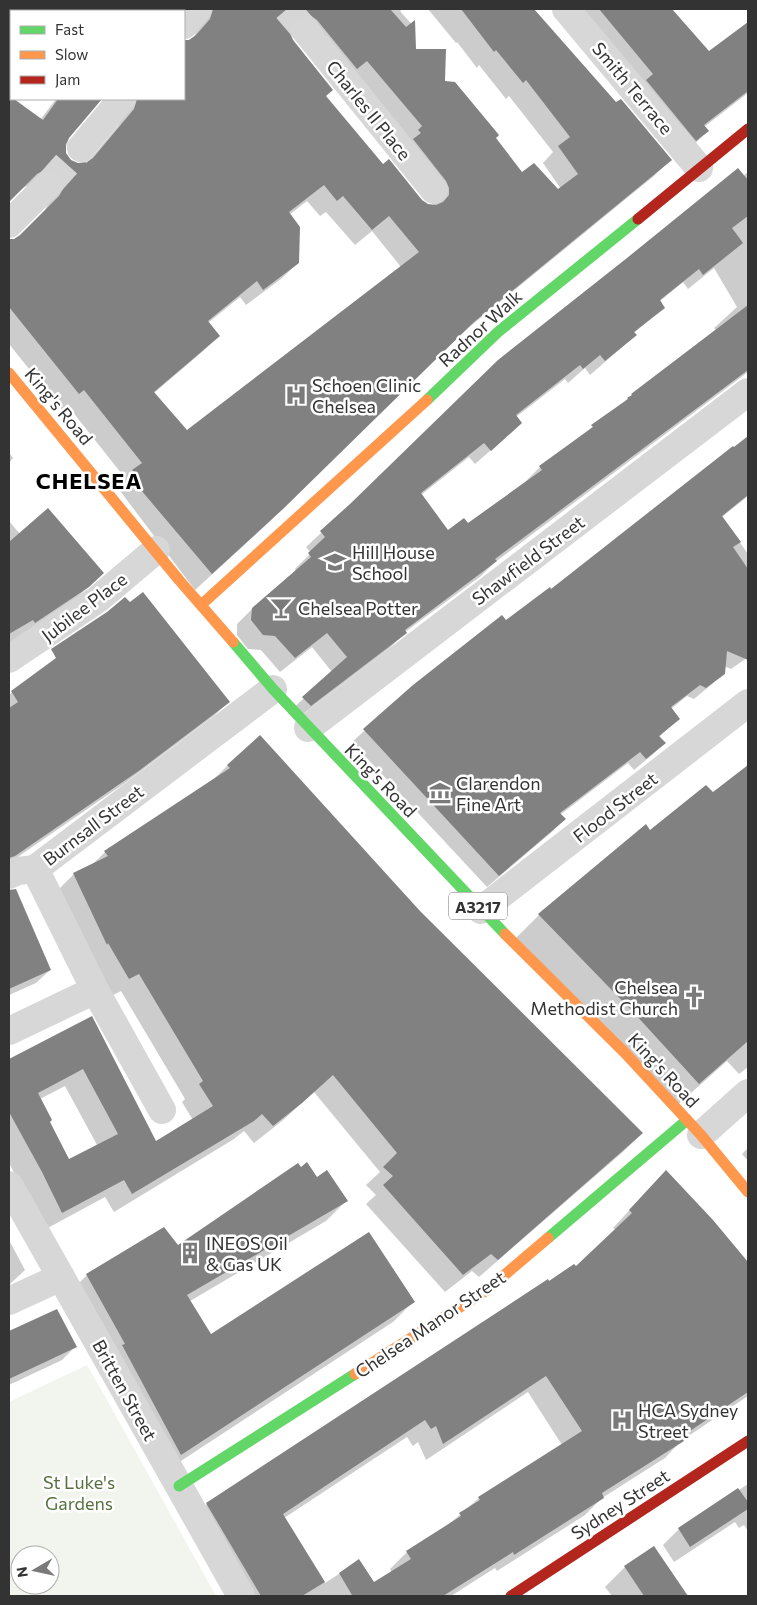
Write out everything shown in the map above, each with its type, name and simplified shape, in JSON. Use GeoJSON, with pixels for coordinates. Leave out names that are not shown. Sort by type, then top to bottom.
{"type":"FeatureCollection","features":[{"type":"Feature","properties":{"kind":"main road","name":"Radnor Walk"},"geometry":{"type":"LineString","coordinates":[[201,605],[428,399],[498,332],[748,129]]}},
{"type":"Feature","properties":{"kind":"main road","name":"King's Road"},"geometry":{"type":"LineString","coordinates":[[9,373],[201,605],[308,728],[482,910],[626,1053],[694,1128],[748,1192]]}},
{"type":"Feature","properties":{"kind":"main road","name":"Chelsea Manor Street"},"geometry":{"type":"LineString","coordinates":[[179,1486],[488,1289],[694,1128]]}},
{"type":"Feature","properties":{"kind":"main road","name":"Sydney Street"},"geometry":{"type":"LineString","coordinates":[[511,1596],[748,1441]]}},
{"type":"Feature","properties":{"kind":"street"},"geometry":{"type":"LineString","coordinates":[[185,25],[198,9]]}},
{"type":"Feature","properties":{"kind":"street","name":"Smith Terrace"},"geometry":{"type":"LineString","coordinates":[[566,9],[699,168]]}},
{"type":"Feature","properties":{"kind":"street","name":"Charles II Place"},"geometry":{"type":"LineString","coordinates":[[305,30],[434,190]]}},
{"type":"Feature","properties":{"kind":"street"},"geometry":{"type":"LineString","coordinates":[[81,148],[121,100]]}},
{"type":"Feature","properties":{"kind":"street"},"geometry":{"type":"LineString","coordinates":[[9,224],[48,185]]}},
{"type":"Feature","properties":{"kind":"street","name":"Shawfield Street"},"geometry":{"type":"LineString","coordinates":[[308,728],[748,392]]}},
{"type":"Feature","properties":{"kind":"street","name":"Jubilee Place"},"geometry":{"type":"LineString","coordinates":[[9,659],[98,600],[156,550]]}},
{"type":"Feature","properties":{"kind":"street","name":"Burnsall Street"},"geometry":{"type":"LineString","coordinates":[[162,1110],[95,990],[35,869],[273,689]]}},
{"type":"Feature","properties":{"kind":"street","name":"Flood Street"},"geometry":{"type":"LineString","coordinates":[[482,910],[748,703]]}},
{"type":"Feature","properties":{"kind":"street"},"geometry":{"type":"LineString","coordinates":[[9,875],[18,871],[35,869]]}},
{"type":"Feature","properties":{"kind":"street"},"geometry":{"type":"LineString","coordinates":[[9,1032],[95,990]]}},
{"type":"Feature","properties":{"kind":"street","name":"Chelsea Manor Street"},"geometry":{"type":"LineString","coordinates":[[694,1128],[726,1111],[748,1093]]}},
{"type":"Feature","properties":{"kind":"street","name":"Britten Street"},"geometry":{"type":"LineString","coordinates":[[9,1185],[241,1596]]}},
{"type":"Feature","properties":{"kind":"street"},"geometry":{"type":"LineString","coordinates":[[9,1301],[61,1277]]}},
{"type":"Feature","properties":{"kind":"green space","name":"St Luke's Gardens"},"geometry":{"type":"Polygon","coordinates":[[[87,1365],[216,1596],[9,1596],[9,1402],[87,1365]]]}},
{"type":"Feature","properties":{"kind":"building"},"geometry":{"type":"Polygon","coordinates":[[[213,9],[390,9],[406,27],[415,20],[416,49],[446,49],[445,81],[455,82],[499,135],[496,138],[522,172],[534,163],[558,189],[578,174],[558,146],[570,137],[526,80],[523,83],[496,50],[494,52],[461,9],[534,9],[616,102],[621,99],[672,160],[474,322],[283,509],[212,574],[130,477],[136,473],[132,470],[142,463],[84,390],[79,394],[9,307],[9,239],[14,239],[20,235],[59,196],[63,189],[63,180],[59,174],[52,170],[44,170],[37,174],[9,202],[9,95],[10,100],[15,100],[43,120],[57,100],[101,100],[69,138],[66,145],[66,153],[71,160],[78,163],[87,162],[93,158],[134,109],[137,100],[185,100],[185,40],[189,40],[210,19],[213,9]],[[302,15],[295,18],[291,24],[290,33],[293,40],[333,90],[326,96],[383,164],[389,159],[422,200],[428,204],[436,205],[443,202],[449,195],[446,181],[413,139],[421,133],[418,130],[422,126],[367,61],[357,69],[317,20],[310,15],[302,15]],[[324,185],[289,212],[300,227],[299,263],[263,290],[257,281],[208,321],[220,336],[154,392],[187,430],[419,252],[389,216],[372,230],[343,196],[337,201],[324,185]]]}},
{"type":"Feature","properties":{"kind":"building"},"geometry":{"type":"Polygon","coordinates":[[[599,9],[672,9],[709,51],[748,22],[748,91],[704,125],[709,131],[696,141],[646,80],[653,74],[599,9]]]}},
{"type":"Feature","properties":{"kind":"building"},"geometry":{"type":"Polygon","coordinates":[[[738,168],[748,180],[748,216],[732,228],[743,243],[703,275],[699,269],[660,300],[665,308],[634,332],[637,335],[605,361],[600,355],[583,369],[580,365],[516,415],[522,423],[491,451],[484,443],[421,493],[448,530],[464,518],[468,523],[542,470],[539,466],[593,427],[591,425],[628,399],[631,394],[748,305],[748,370],[495,559],[497,561],[405,630],[407,633],[311,706],[302,697],[347,657],[327,633],[295,658],[275,636],[263,635],[251,620],[252,608],[311,557],[308,553],[325,537],[320,531],[498,360],[738,168]]]}},
{"type":"Feature","properties":{"kind":"building"},"geometry":{"type":"Polygon","coordinates":[[[748,436],[748,495],[722,516],[741,542],[733,547],[748,569],[748,660],[727,651],[725,674],[706,688],[700,685],[671,707],[680,719],[659,736],[666,743],[646,759],[640,752],[560,813],[566,819],[499,876],[363,729],[413,685],[502,615],[506,620],[550,587],[551,589],[748,436]]]}},
{"type":"Feature","properties":{"kind":"building"},"geometry":{"type":"Polygon","coordinates":[[[48,508],[104,573],[89,587],[35,623],[33,620],[9,634],[9,542],[48,508]]]}},
{"type":"Feature","properties":{"kind":"building"},"geometry":{"type":"Polygon","coordinates":[[[143,592],[230,702],[140,770],[15,856],[9,858],[9,708],[18,702],[11,691],[56,658],[51,649],[107,612],[125,597],[130,602],[143,592]]]}},
{"type":"Feature","properties":{"kind":"building"},"geometry":{"type":"Polygon","coordinates":[[[260,735],[420,911],[643,1133],[498,1260],[491,1254],[463,1275],[383,1185],[393,1176],[383,1167],[397,1153],[333,1075],[273,1126],[262,1114],[254,1121],[132,1194],[124,1180],[62,1213],[9,1112],[9,1059],[92,1016],[156,1141],[213,1106],[199,1084],[203,1081],[139,974],[129,979],[108,943],[107,945],[73,873],[108,856],[104,851],[230,768],[227,765],[260,735]],[[83,1069],[38,1093],[69,1159],[118,1134],[83,1069]]]}},
{"type":"Feature","properties":{"kind":"building"},"geometry":{"type":"Polygon","coordinates":[[[748,765],[748,1041],[699,1084],[635,1014],[538,914],[646,824],[650,830],[706,785],[713,792],[748,765]]]}},
{"type":"Feature","properties":{"kind":"building"},"geometry":{"type":"Polygon","coordinates":[[[16,889],[51,970],[9,989],[9,890],[16,889]]]}},
{"type":"Feature","properties":{"kind":"building"},"geometry":{"type":"Polygon","coordinates":[[[307,1162],[317,1177],[327,1170],[348,1201],[187,1295],[211,1334],[369,1232],[415,1302],[181,1455],[122,1345],[125,1344],[86,1274],[164,1227],[178,1245],[298,1163],[301,1167],[307,1162]]]}},
{"type":"Feature","properties":{"kind":"building"},"geometry":{"type":"Polygon","coordinates":[[[666,1170],[713,1220],[748,1262],[748,1392],[681,1437],[684,1441],[602,1493],[604,1498],[514,1555],[513,1552],[443,1596],[350,1596],[352,1595],[339,1573],[359,1559],[374,1582],[411,1559],[406,1551],[461,1516],[459,1513],[480,1500],[478,1497],[582,1431],[546,1376],[443,1444],[436,1426],[431,1429],[425,1420],[283,1514],[325,1582],[302,1596],[261,1596],[206,1503],[548,1279],[549,1281],[574,1264],[576,1266],[632,1213],[629,1210],[666,1170]]]}},
{"type":"Feature","properties":{"kind":"building"},"geometry":{"type":"Polygon","coordinates":[[[57,1309],[77,1347],[9,1379],[9,1331],[57,1309]]]}},
{"type":"Feature","properties":{"kind":"building"},"geometry":{"type":"Polygon","coordinates":[[[738,1488],[748,1502],[748,1509],[690,1547],[678,1528],[738,1488]]]}},
{"type":"Feature","properties":{"kind":"building"},"geometry":{"type":"Polygon","coordinates":[[[654,1546],[688,1596],[644,1596],[624,1566],[654,1546]]]}},
{"type":"Feature","properties":{"kind":"tunnel"},"geometry":{"type":"LineString","coordinates":[[287,9],[305,30]]}},
{"type":"Feature","properties":{"kind":"tunnel"},"geometry":{"type":"LineString","coordinates":[[48,185],[81,148]]}},
{"type":"Feature","properties":{"kind":"traffic: fast"},"geometry":{"type":"LineString","coordinates":[[427,400],[498,332],[638,219]]}},
{"type":"Feature","properties":{"kind":"traffic: fast"},"geometry":{"type":"LineString","coordinates":[[233,642],[273,689],[505,934]]}},
{"type":"Feature","properties":{"kind":"traffic: fast"},"geometry":{"type":"LineString","coordinates":[[548,1238],[687,1120]]}},
{"type":"Feature","properties":{"kind":"traffic: fast"},"geometry":{"type":"LineString","coordinates":[[179,1486],[355,1374]]}},
{"type":"Feature","properties":{"kind":"traffic: slow"},"geometry":{"type":"LineString","coordinates":[[9,373],[179,580],[233,642]]}},
{"type":"Feature","properties":{"kind":"traffic: slow"},"geometry":{"type":"LineString","coordinates":[[201,605],[427,400]]}},
{"type":"Feature","properties":{"kind":"traffic: slow"},"geometry":{"type":"LineString","coordinates":[[505,934],[625,1053],[701,1135],[748,1192]]}},
{"type":"Feature","properties":{"kind":"traffic: slow"},"geometry":{"type":"LineString","coordinates":[[355,1374],[488,1289],[548,1238]]}},
{"type":"Feature","properties":{"kind":"traffic: jam"},"geometry":{"type":"LineString","coordinates":[[638,219],[748,129]]}},
{"type":"Feature","properties":{"kind":"traffic: jam"},"geometry":{"type":"LineString","coordinates":[[511,1596],[748,1441]]}},
{"type":"Feature","properties":{"kind":"place","name":"Schoen Clinic Chelsea"},"geometry":{"type":"Point","coordinates":[296,395]}},
{"type":"Feature","properties":{"kind":"place","name":"Hill House School"},"geometry":{"type":"Point","coordinates":[335,562]}},
{"type":"Feature","properties":{"kind":"place","name":"Chelsea Potter"},"geometry":{"type":"Point","coordinates":[281,608]}},
{"type":"Feature","properties":{"kind":"place","name":"Clarendon Fine Art"},"geometry":{"type":"Point","coordinates":[440,793]}},
{"type":"Feature","properties":{"kind":"place","name":"Chelsea Methodist Church"},"geometry":{"type":"Point","coordinates":[694,997]}},
{"type":"Feature","properties":{"kind":"place","name":"INEOS Oil & Gas UK"},"geometry":{"type":"Point","coordinates":[190,1253]}},
{"type":"Feature","properties":{"kind":"place","name":"HCA Sydney Street"},"geometry":{"type":"Point","coordinates":[622,1420]}},
{"type":"Feature","properties":{"kind":"district","name":"CHELSEA"},"geometry":{"type":"Point","coordinates":[89,480]}}]}
